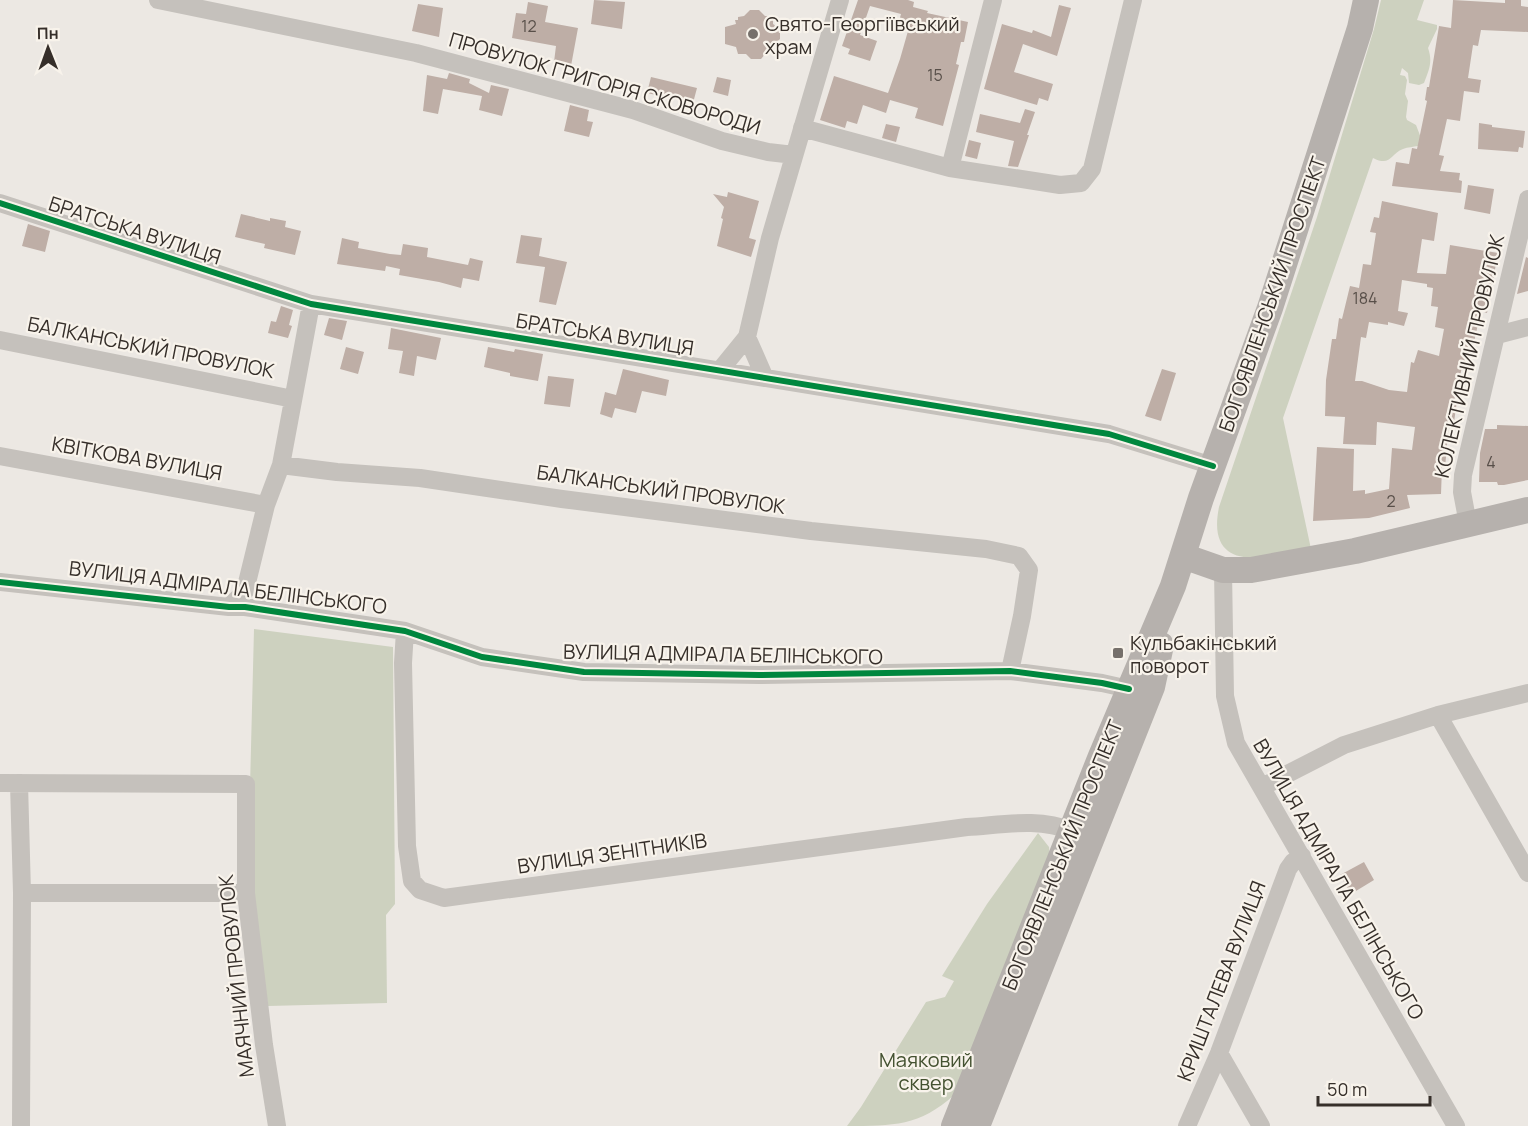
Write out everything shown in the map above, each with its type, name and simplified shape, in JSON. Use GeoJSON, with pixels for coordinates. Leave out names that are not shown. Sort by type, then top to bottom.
{"type":"FeatureCollection","features":[{"type":"Feature","properties":{"kind":"main road","name":"БОГОЯВЛЕНСЬКИЙ ПРОСПЕКТ"},"geometry":{"type":"LineString","coordinates":[[954,1126],[1071,831],[1173,586],[1301,214],[1360,28],[1366,0]]}},
{"type":"Feature","properties":{"kind":"main road"},"geometry":{"type":"LineString","coordinates":[[1183,556],[1223,570],[1251,570],[1355,551],[1528,510]]}},
{"type":"Feature","properties":{"kind":"main road","name":"БОГОЯВЛЕНСЬКИЙ ПРОСПЕКТ"},"geometry":{"type":"LineString","coordinates":[[977,1126],[1152,687],[1173,586]]}},
{"type":"Feature","properties":{"kind":"street","name":"ПРОВУЛОК ГРИГОРІЯ СКОВОРОДИ"},"geometry":{"type":"LineString","coordinates":[[158,0],[416,53],[633,110],[722,141],[768,152],[794,155]]}},
{"type":"Feature","properties":{"kind":"street"},"geometry":{"type":"LineString","coordinates":[[721,369],[747,337],[770,238],[840,0]]}},
{"type":"Feature","properties":{"kind":"street"},"geometry":{"type":"LineString","coordinates":[[950,168],[993,0]]}},
{"type":"Feature","properties":{"kind":"street"},"geometry":{"type":"LineString","coordinates":[[802,128],[950,168],[1060,185],[1081,183],[1092,170],[1133,0]]}},
{"type":"Feature","properties":{"kind":"street","name":"КОЛЕКТИВНИЙ ПРОВУЛОК"},"geometry":{"type":"LineString","coordinates":[[1468,524],[1462,492],[1463,475],[1528,199]]}},
{"type":"Feature","properties":{"kind":"street","name":"БРАТСЬКА ВУЛИЦЯ"},"geometry":{"type":"LineString","coordinates":[[0,203],[311,304],[1109,434],[1214,466]]}},
{"type":"Feature","properties":{"kind":"street"},"geometry":{"type":"LineString","coordinates":[[229,608],[245,591],[266,505],[281,465],[311,304]]}},
{"type":"Feature","properties":{"kind":"street"},"geometry":{"type":"LineString","coordinates":[[1497,334],[1528,327]]}},
{"type":"Feature","properties":{"kind":"street"},"geometry":{"type":"LineString","coordinates":[[747,337],[765,378]]}},
{"type":"Feature","properties":{"kind":"street","name":"БАЛКАНСЬКИЙ ПРОВУЛОК"},"geometry":{"type":"LineString","coordinates":[[0,340],[293,399]]}},
{"type":"Feature","properties":{"kind":"street","name":"КВІТКОВА ВУЛИЦЯ"},"geometry":{"type":"LineString","coordinates":[[0,456],[266,505]]}},
{"type":"Feature","properties":{"kind":"street","name":"БАЛКАНСЬКИЙ ПРОВУЛОК"},"geometry":{"type":"LineString","coordinates":[[281,465],[420,478],[811,531],[986,549],[1019,556],[1029,570],[1010,671]]}},
{"type":"Feature","properties":{"kind":"street","name":"ВУЛИЦЯ АДМІРАЛА БЕЛІНСЬКОГО"},"geometry":{"type":"LineString","coordinates":[[1223,570],[1225,696],[1236,744],[1456,1126]]}},
{"type":"Feature","properties":{"kind":"street","name":"ВУЛИЦЯ АДМІРАЛА БЕЛІНСЬКОГО"},"geometry":{"type":"LineString","coordinates":[[0,582],[229,608],[245,607],[405,631],[482,657],[584,672],[759,675],[1010,671],[1109,684],[1129,689]]}},
{"type":"Feature","properties":{"kind":"street","name":"ВУЛИЦЯ ЗЕНІТНИКІВ"},"geometry":{"type":"LineString","coordinates":[[405,631],[403,663],[408,846],[412,881],[420,890],[444,898],[967,827],[1038,822],[1058,825],[1071,831]]}},
{"type":"Feature","properties":{"kind":"street"},"geometry":{"type":"LineString","coordinates":[[1262,787],[1344,745],[1438,715],[1528,693]]}},
{"type":"Feature","properties":{"kind":"street"},"geometry":{"type":"LineString","coordinates":[[1438,715],[1528,873]]}},
{"type":"Feature","properties":{"kind":"street"},"geometry":{"type":"LineString","coordinates":[[0,783],[19,783],[22,893],[21,1126]]}},
{"type":"Feature","properties":{"kind":"street","name":"МАЯЧНИЙ ПРОВУЛОК"},"geometry":{"type":"LineString","coordinates":[[19,783],[246,784],[246,893],[264,1045],[277,1126]]}},
{"type":"Feature","properties":{"kind":"street","name":"КРИШТАЛЕВА ВУЛИЦЯ"},"geometry":{"type":"LineString","coordinates":[[1187,1126],[1219,1053],[1288,869],[1302,856]]}},
{"type":"Feature","properties":{"kind":"street"},"geometry":{"type":"LineString","coordinates":[[22,893],[246,893]]}},
{"type":"Feature","properties":{"kind":"street"},"geometry":{"type":"LineString","coordinates":[[1219,1053],[1262,1126]]}},
{"type":"Feature","properties":{"kind":"green space"},"geometry":{"type":"Polygon","coordinates":[[[1381,0],[1424,0],[1417,20],[1437,25],[1428,48],[1430,62],[1424,83],[1419,85],[1409,83],[1408,73],[1402,68],[1400,75],[1405,76],[1407,80],[1405,94],[1408,101],[1407,120],[1416,125],[1421,138],[1418,146],[1403,149],[1390,159],[1383,161],[1373,158],[1283,418],[1311,549],[1277,556],[1244,557],[1231,553],[1222,544],[1217,529],[1219,507],[1317,217],[1381,0]]]}},
{"type":"Feature","properties":{"kind":"green space"},"geometry":{"type":"Polygon","coordinates":[[[254,629],[393,647],[395,904],[386,915],[387,1003],[268,1006],[252,891],[250,787],[254,629]]]}},
{"type":"Feature","properties":{"kind":"green space","name":"Маяковий сквер"},"geometry":{"type":"Polygon","coordinates":[[[1038,833],[1049,847],[1050,859],[954,1095],[929,1113],[905,1122],[878,1126],[847,1126],[926,1002],[945,997],[954,981],[942,976],[987,904],[1038,833]]]}},
{"type":"Feature","properties":{"kind":"building"},"geometry":{"type":"Polygon","coordinates":[[[594,0],[625,2],[622,29],[591,24],[594,0]]]}},
{"type":"Feature","properties":{"kind":"building"},"geometry":{"type":"Polygon","coordinates":[[[858,0],[908,0],[914,2],[913,7],[928,11],[927,13],[968,22],[964,42],[961,42],[956,64],[959,65],[943,126],[915,118],[918,108],[890,100],[886,113],[863,105],[857,124],[847,121],[845,128],[820,120],[834,76],[888,93],[900,59],[910,24],[899,21],[901,14],[870,6],[860,35],[877,41],[870,61],[848,54],[850,49],[842,46],[858,0]]]}},
{"type":"Feature","properties":{"kind":"building"},"geometry":{"type":"Polygon","coordinates":[[[1453,0],[1505,3],[1505,0],[1521,0],[1521,6],[1528,7],[1528,32],[1481,30],[1478,46],[1473,45],[1468,78],[1481,80],[1479,93],[1464,91],[1460,121],[1447,119],[1439,155],[1444,156],[1440,171],[1460,173],[1461,193],[1392,186],[1396,162],[1409,164],[1412,148],[1417,149],[1439,26],[1451,28],[1453,0]]]}},
{"type":"Feature","properties":{"kind":"building"},"geometry":{"type":"Polygon","coordinates":[[[528,2],[548,6],[545,22],[578,28],[571,66],[554,62],[556,46],[512,38],[516,13],[526,14],[528,2]]]}},
{"type":"Feature","properties":{"kind":"building"},"geometry":{"type":"Polygon","coordinates":[[[418,4],[443,8],[439,37],[412,31],[418,4]]]}},
{"type":"Feature","properties":{"kind":"building"},"geometry":{"type":"Polygon","coordinates":[[[1059,5],[1071,8],[1057,56],[1023,44],[1014,72],[1053,84],[1048,101],[1039,98],[1037,105],[984,89],[1002,24],[1032,33],[1033,30],[1051,37],[1059,5]]]}},
{"type":"Feature","properties":{"kind":"building","name":"Свято-Георгіївський храм"},"geometry":{"type":"Polygon","coordinates":[[[750,10],[759,10],[765,16],[773,16],[773,24],[780,29],[780,39],[772,46],[773,53],[766,53],[761,59],[751,59],[746,54],[738,54],[736,47],[725,44],[725,27],[736,24],[735,20],[738,20],[738,17],[744,16],[750,10]]]}},
{"type":"Feature","properties":{"kind":"building"},"geometry":{"type":"Polygon","coordinates":[[[449,73],[470,79],[469,83],[489,93],[491,85],[509,89],[502,116],[479,110],[482,96],[443,89],[438,114],[423,111],[427,75],[447,79],[449,73]]]}},
{"type":"Feature","properties":{"kind":"building"},"geometry":{"type":"Polygon","coordinates":[[[651,77],[697,88],[693,103],[647,93],[651,77]]]}},
{"type":"Feature","properties":{"kind":"building"},"geometry":{"type":"Polygon","coordinates":[[[717,77],[731,80],[728,96],[713,92],[717,77]]]}},
{"type":"Feature","properties":{"kind":"building"},"geometry":{"type":"Polygon","coordinates":[[[570,105],[589,110],[587,121],[593,122],[589,137],[564,131],[570,105]]]}},
{"type":"Feature","properties":{"kind":"building"},"geometry":{"type":"Polygon","coordinates":[[[1025,109],[1035,112],[1027,135],[1029,135],[1018,167],[1008,166],[1014,141],[976,132],[980,114],[1020,123],[1025,109]]]}},
{"type":"Feature","properties":{"kind":"building"},"geometry":{"type":"Polygon","coordinates":[[[1479,123],[1525,131],[1523,148],[1519,147],[1518,152],[1478,149],[1479,123]]]}},
{"type":"Feature","properties":{"kind":"building"},"geometry":{"type":"Polygon","coordinates":[[[886,124],[900,127],[896,142],[882,138],[886,124]]]}},
{"type":"Feature","properties":{"kind":"building"},"geometry":{"type":"Polygon","coordinates":[[[969,140],[981,143],[977,159],[965,156],[969,140]]]}},
{"type":"Feature","properties":{"kind":"building"},"geometry":{"type":"Polygon","coordinates":[[[1468,185],[1494,189],[1490,214],[1464,209],[1468,185]]]}},
{"type":"Feature","properties":{"kind":"building"},"geometry":{"type":"Polygon","coordinates":[[[728,192],[759,201],[749,238],[756,240],[751,257],[717,246],[724,207],[713,194],[727,197],[728,192]]]}},
{"type":"Feature","properties":{"kind":"building"},"geometry":{"type":"Polygon","coordinates":[[[1382,201],[1438,213],[1434,241],[1422,239],[1417,273],[1446,274],[1450,245],[1498,253],[1487,313],[1481,311],[1469,364],[1463,363],[1454,401],[1457,401],[1454,422],[1449,422],[1445,468],[1442,467],[1441,494],[1407,495],[1410,508],[1369,518],[1313,521],[1317,447],[1354,449],[1353,491],[1365,490],[1365,494],[1389,489],[1392,448],[1412,450],[1415,427],[1377,422],[1376,445],[1343,444],[1345,417],[1325,416],[1326,380],[1332,339],[1336,339],[1339,318],[1342,319],[1350,286],[1359,288],[1363,264],[1371,265],[1376,233],[1370,232],[1374,217],[1379,218],[1382,201]],[[1402,280],[1398,311],[1408,313],[1404,326],[1388,322],[1388,325],[1369,322],[1366,338],[1361,337],[1355,381],[1407,392],[1411,362],[1414,363],[1418,350],[1439,356],[1444,329],[1435,327],[1438,307],[1431,306],[1433,288],[1427,287],[1427,284],[1402,280]]]}},
{"type":"Feature","properties":{"kind":"building"},"geometry":{"type":"Polygon","coordinates":[[[241,214],[270,221],[270,218],[286,221],[285,227],[301,231],[295,255],[264,248],[265,244],[235,237],[241,214]]]}},
{"type":"Feature","properties":{"kind":"building"},"geometry":{"type":"Polygon","coordinates":[[[28,224],[50,231],[45,252],[22,246],[28,224]]]}},
{"type":"Feature","properties":{"kind":"building"},"geometry":{"type":"Polygon","coordinates":[[[521,235],[542,238],[539,256],[567,262],[556,305],[539,302],[545,267],[516,263],[521,235]]]}},
{"type":"Feature","properties":{"kind":"building"},"geometry":{"type":"Polygon","coordinates":[[[342,238],[359,242],[358,248],[390,254],[401,255],[403,244],[428,248],[427,257],[468,265],[470,258],[483,261],[479,281],[463,278],[461,288],[399,275],[400,269],[386,266],[385,271],[337,264],[342,238]]]}},
{"type":"Feature","properties":{"kind":"building"},"geometry":{"type":"Polygon","coordinates":[[[1526,257],[1528,258],[1528,291],[1517,294],[1526,257]]]}},
{"type":"Feature","properties":{"kind":"building"},"geometry":{"type":"Polygon","coordinates":[[[281,306],[293,310],[289,325],[292,326],[288,338],[268,333],[271,321],[276,322],[281,306]]]}},
{"type":"Feature","properties":{"kind":"building"},"geometry":{"type":"Polygon","coordinates":[[[329,318],[347,321],[342,340],[324,335],[329,318]]]}},
{"type":"Feature","properties":{"kind":"building"},"geometry":{"type":"Polygon","coordinates":[[[391,328],[441,338],[436,360],[417,356],[414,376],[399,373],[403,351],[388,349],[391,328]]]}},
{"type":"Feature","properties":{"kind":"building"},"geometry":{"type":"Polygon","coordinates":[[[346,347],[364,352],[358,374],[340,369],[346,347]]]}},
{"type":"Feature","properties":{"kind":"building"},"geometry":{"type":"Polygon","coordinates":[[[488,347],[543,354],[538,381],[510,376],[510,373],[484,367],[488,347]]]}},
{"type":"Feature","properties":{"kind":"building"},"geometry":{"type":"Polygon","coordinates":[[[623,369],[669,380],[666,396],[642,391],[636,413],[615,408],[612,418],[600,414],[605,392],[616,395],[623,369]]]}},
{"type":"Feature","properties":{"kind":"building"},"geometry":{"type":"Polygon","coordinates":[[[1162,369],[1176,373],[1161,421],[1145,416],[1162,369]]]}},
{"type":"Feature","properties":{"kind":"building"},"geometry":{"type":"Polygon","coordinates":[[[548,376],[574,379],[570,407],[544,404],[548,376]]]}},
{"type":"Feature","properties":{"kind":"building"},"geometry":{"type":"Polygon","coordinates":[[[1497,425],[1528,426],[1528,480],[1504,485],[1498,485],[1497,482],[1479,482],[1480,453],[1485,429],[1497,429],[1497,425]]]}},
{"type":"Feature","properties":{"kind":"building"},"geometry":{"type":"Polygon","coordinates":[[[1364,862],[1374,880],[1351,894],[1340,875],[1364,862]]]}},
{"type":"Feature","properties":{"kind":"cycle path"},"geometry":{"type":"LineString","coordinates":[[0,203],[311,304],[1109,434],[1213,466]]}},
{"type":"Feature","properties":{"kind":"cycle path"},"geometry":{"type":"LineString","coordinates":[[0,582],[245,607],[405,631],[482,657],[584,672],[759,675],[1010,671],[1102,683],[1129,689]]}},
{"type":"Feature","properties":{"kind":"place","name":"Свято-Георгіївський храм"},"geometry":{"type":"Point","coordinates":[753,34]}},
{"type":"Feature","properties":{"kind":"place","name":"Кульбакінський поворот"},"geometry":{"type":"Point","coordinates":[1118,653]}}]}
